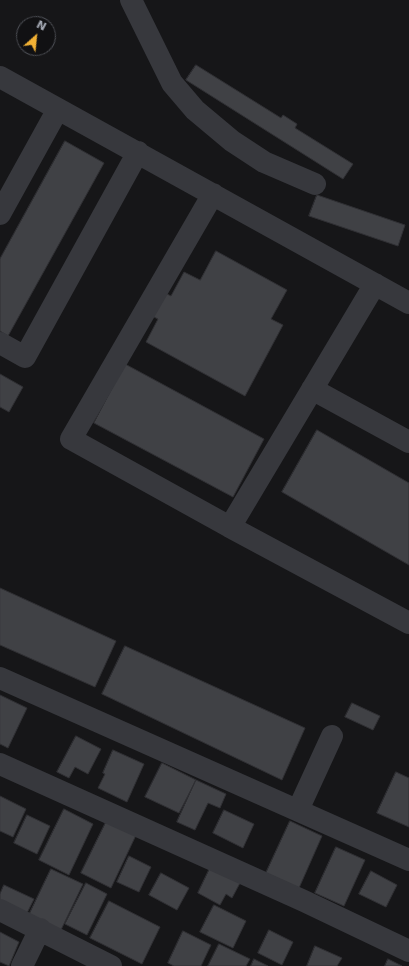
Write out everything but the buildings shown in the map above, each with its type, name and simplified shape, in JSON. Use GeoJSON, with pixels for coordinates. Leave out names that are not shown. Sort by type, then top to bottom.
{"type":"FeatureCollection","features":[{"type":"Feature","properties":{"kind":"street"},"geometry":{"type":"LineString","coordinates":[[131,0],[172,83],[195,110],[232,141],[264,162],[316,184]]}},
{"type":"Feature","properties":{"kind":"street"},"geometry":{"type":"LineString","coordinates":[[0,77],[409,303]]}},
{"type":"Feature","properties":{"kind":"street"},"geometry":{"type":"LineString","coordinates":[[0,214],[58,109]]}},
{"type":"Feature","properties":{"kind":"street"},"geometry":{"type":"LineString","coordinates":[[0,343],[25,357],[138,152]]}},
{"type":"Feature","properties":{"kind":"street"},"geometry":{"type":"LineString","coordinates":[[213,194],[71,439],[230,527],[409,623]]}},
{"type":"Feature","properties":{"kind":"street"},"geometry":{"type":"LineString","coordinates":[[230,527],[375,284]]}},
{"type":"Feature","properties":{"kind":"street"},"geometry":{"type":"LineString","coordinates":[[312,389],[409,442]]}},
{"type":"Feature","properties":{"kind":"street"},"geometry":{"type":"LineString","coordinates":[[0,678],[409,860]]}},
{"type":"Feature","properties":{"kind":"street"},"geometry":{"type":"LineString","coordinates":[[298,810],[332,736]]}},
{"type":"Feature","properties":{"kind":"street"},"geometry":{"type":"LineString","coordinates":[[0,764],[304,901],[409,951]]}},
{"type":"Feature","properties":{"kind":"street"},"geometry":{"type":"LineString","coordinates":[[0,910],[40,930],[119,964]]}},
{"type":"Feature","properties":{"kind":"street"},"geometry":{"type":"LineString","coordinates":[[22,966],[40,930]]}}]}
